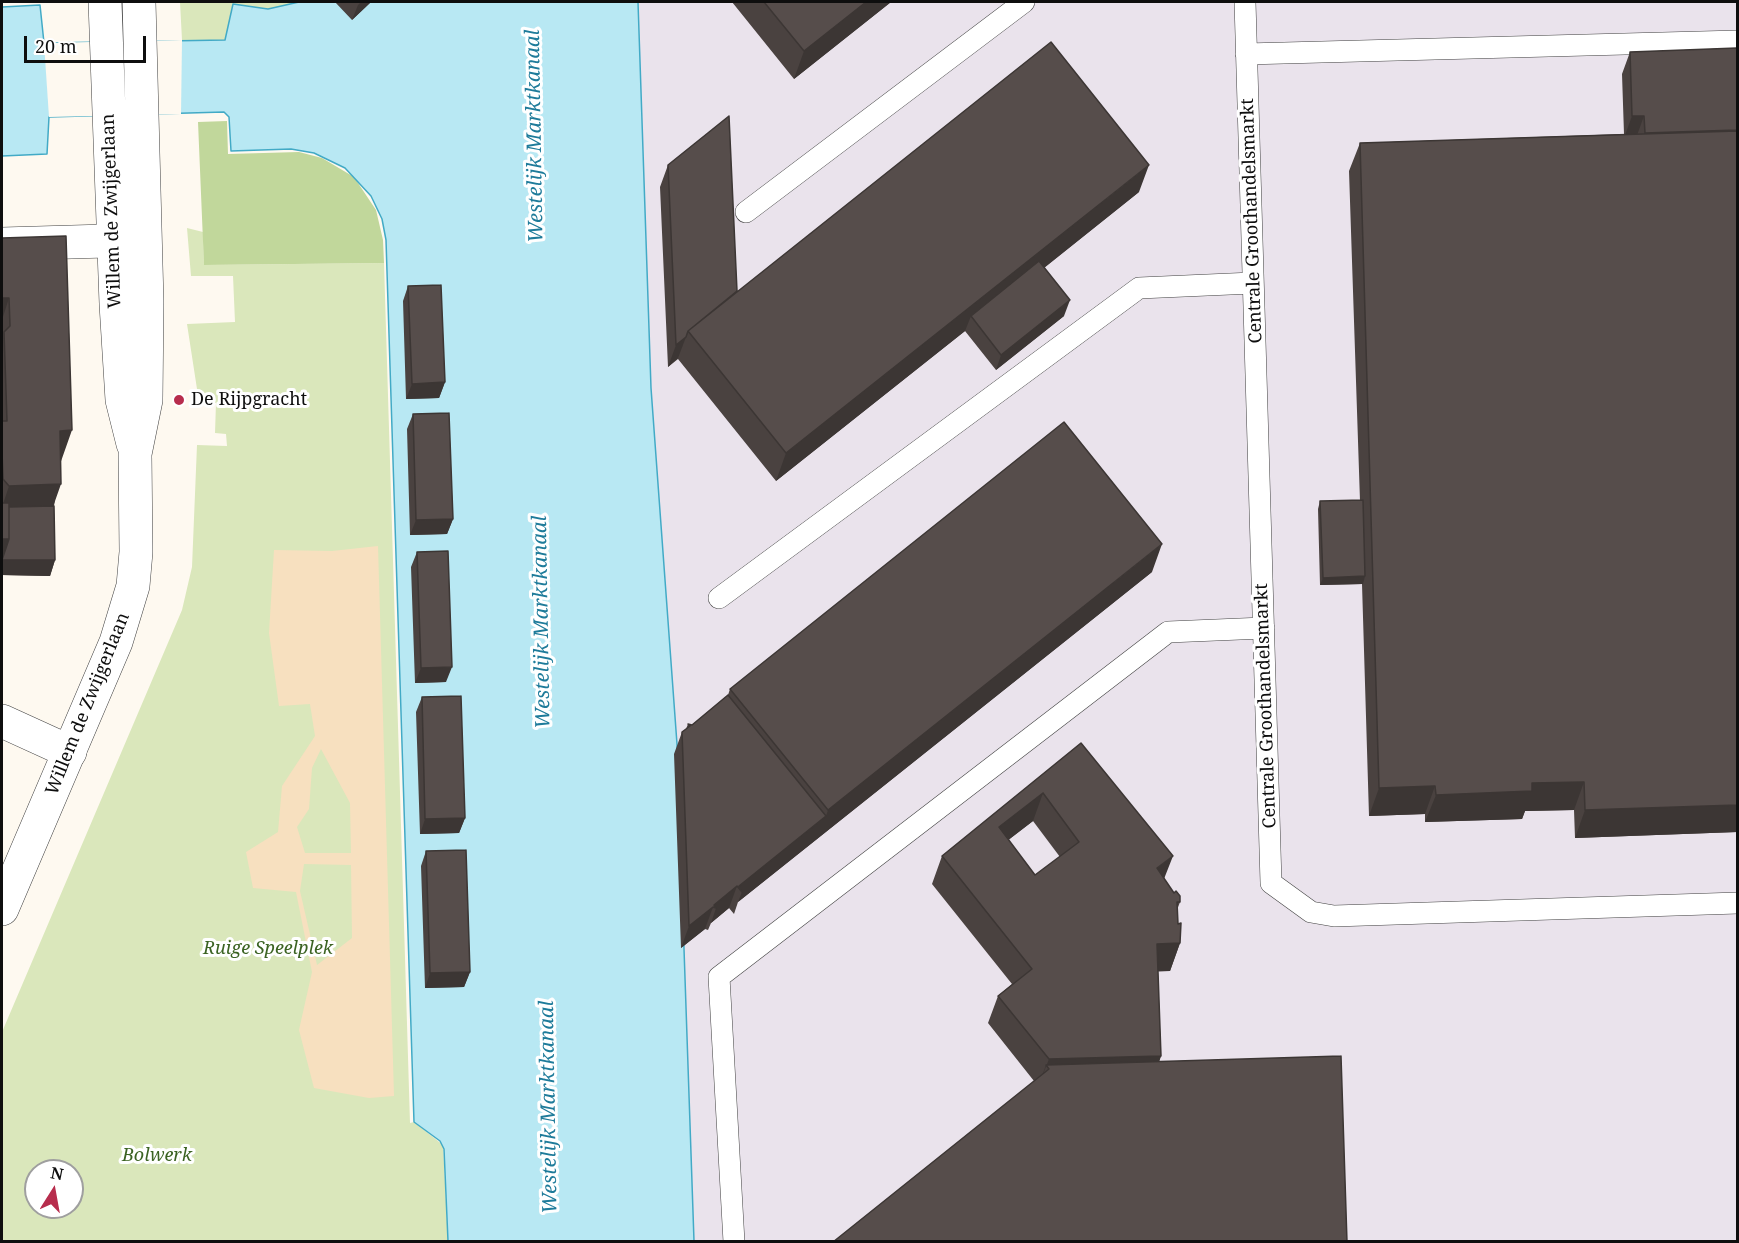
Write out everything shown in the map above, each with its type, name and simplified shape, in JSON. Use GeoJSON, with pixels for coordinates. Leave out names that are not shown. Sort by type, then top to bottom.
{"type":"FeatureCollection","features":[{"type":"Feature","properties":{"kind":"street","name":"Willem de Zwijgerlaan"},"geometry":{"type":"LineString","coordinates":[[105,2],[113,242],[122,400],[135,454]]}},
{"type":"Feature","properties":{"kind":"street","name":"Willem de Zwijgerlaan"},"geometry":{"type":"LineString","coordinates":[[2,909],[116,642],[131,598],[136,552],[135,454],[146,400],[145,240],[139,2]]}},
{"type":"Feature","properties":{"kind":"street"},"geometry":{"type":"LineString","coordinates":[[2,244],[145,240]]}},
{"type":"Feature","properties":{"kind":"street"},"geometry":{"type":"LineString","coordinates":[[2,721],[70,752]]}},
{"type":"Feature","properties":{"kind":"lane"},"geometry":{"type":"LineString","coordinates":[[746,212],[1024,2]]}},
{"type":"Feature","properties":{"kind":"lane","name":"Centrale Groothandelsmarkt"},"geometry":{"type":"LineString","coordinates":[[1245,2],[1272,883],[1311,912],[1334,915],[1737,903]]}},
{"type":"Feature","properties":{"kind":"lane"},"geometry":{"type":"LineString","coordinates":[[1246,54],[1737,41]]}},
{"type":"Feature","properties":{"kind":"lane"},"geometry":{"type":"LineString","coordinates":[[719,598],[1139,288],[1254,283]]}},
{"type":"Feature","properties":{"kind":"lane"},"geometry":{"type":"LineString","coordinates":[[734,1242],[719,977],[1168,632],[1264,628]]}},
{"type":"Feature","properties":{"kind":"shaded area"},"geometry":{"type":"Polygon","coordinates":[[[611,2],[1737,2],[1737,1241],[679,1241],[611,2]]]}},
{"type":"Feature","properties":{"kind":"green space"},"geometry":{"type":"Polygon","coordinates":[[[180,2],[299,2],[268,9],[233,4],[225,40],[182,40],[180,2]]]}},
{"type":"Feature","properties":{"kind":"green space"},"geometry":{"type":"Polygon","coordinates":[[[227,121],[228,154],[299,152],[322,158],[354,177],[376,210],[383,240],[384,263],[204,265],[198,122],[227,121]]]}},
{"type":"Feature","properties":{"kind":"green space"},"geometry":{"type":"Polygon","coordinates":[[[187,228],[203,232],[204,265],[384,263],[410,1123],[414,1122],[443,1145],[448,1241],[2,1242],[2,1032],[182,610],[192,567],[197,445],[227,446],[226,434],[215,433],[216,403],[199,402],[187,324],[235,322],[233,276],[191,276],[187,228]]]}},
{"type":"Feature","properties":{"kind":"sand"},"geometry":{"type":"Polygon","coordinates":[[[378,546],[394,1096],[369,1098],[314,1088],[299,1030],[312,972],[296,892],[253,888],[246,852],[278,832],[282,786],[315,736],[310,704],[279,706],[269,633],[274,550],[332,551],[378,546]],[[321,749],[312,768],[309,809],[297,827],[305,853],[351,853],[350,803],[321,749]],[[304,864],[300,891],[317,965],[352,938],[351,865],[304,864]]]}},
{"type":"Feature","properties":{"kind":"water","name":"Westelijk Marktkanaal"},"geometry":{"type":"Polygon","coordinates":[[[299,2],[638,2],[651,388],[677,744],[694,1241],[448,1241],[444,1149],[440,1141],[414,1122],[386,240],[382,219],[371,196],[345,168],[314,153],[291,149],[231,151],[229,117],[224,112],[49,117],[47,154],[2,156],[2,7],[40,5],[44,43],[225,40],[233,4],[268,9],[299,2]]]}},
{"type":"Feature","properties":{"kind":"pier"},"geometry":{"type":"Polygon","coordinates":[[[182,40],[181,114],[49,117],[44,43],[182,40]]]}},
{"type":"Feature","properties":{"kind":"building"},"geometry":{"type":"Polygon","coordinates":[[[764,2],[866,2],[804,51],[764,2]]]}},
{"type":"Feature","properties":{"kind":"building"},"geometry":{"type":"Polygon","coordinates":[[[1051,42],[1149,165],[786,453],[688,331],[1051,42]]]}},
{"type":"Feature","properties":{"kind":"building"},"geometry":{"type":"Polygon","coordinates":[[[1737,48],[1737,130],[1645,133],[1644,116],[1632,116],[1630,52],[1737,48]]]}},
{"type":"Feature","properties":{"kind":"building"},"geometry":{"type":"Polygon","coordinates":[[[729,116],[737,291],[688,331],[686,337],[676,345],[668,165],[729,116]]]}},
{"type":"Feature","properties":{"kind":"building"},"geometry":{"type":"Polygon","coordinates":[[[1737,131],[1737,805],[1585,810],[1584,782],[1532,783],[1532,791],[1436,795],[1435,786],[1379,788],[1360,143],[1737,131]]]}},
{"type":"Feature","properties":{"kind":"building"},"geometry":{"type":"Polygon","coordinates":[[[66,236],[72,430],[60,431],[61,484],[9,486],[3,479],[2,452],[2,421],[7,421],[4,332],[10,326],[9,298],[2,298],[2,238],[66,236]]]}},
{"type":"Feature","properties":{"kind":"building"},"geometry":{"type":"Polygon","coordinates":[[[1039,261],[1070,300],[1001,355],[971,316],[1039,261]]]}},
{"type":"Feature","properties":{"kind":"building"},"geometry":{"type":"Polygon","coordinates":[[[441,285],[445,382],[412,384],[408,286],[441,285]]]}},
{"type":"Feature","properties":{"kind":"building"},"geometry":{"type":"Polygon","coordinates":[[[449,413],[453,519],[416,520],[413,414],[449,413]]]}},
{"type":"Feature","properties":{"kind":"building"},"geometry":{"type":"Polygon","coordinates":[[[1064,422],[1162,544],[828,810],[730,689],[1064,422]]]}},
{"type":"Feature","properties":{"kind":"building"},"geometry":{"type":"Polygon","coordinates":[[[1363,500],[1365,576],[1323,578],[1320,501],[1363,500]]]}},
{"type":"Feature","properties":{"kind":"building"},"geometry":{"type":"Polygon","coordinates":[[[2,503],[9,503],[9,539],[2,539],[2,503]]]}},
{"type":"Feature","properties":{"kind":"building"},"geometry":{"type":"Polygon","coordinates":[[[54,506],[55,560],[2,560],[9,539],[9,507],[54,506]]]}},
{"type":"Feature","properties":{"kind":"building"},"geometry":{"type":"Polygon","coordinates":[[[448,551],[452,667],[421,668],[417,552],[448,551]]]}},
{"type":"Feature","properties":{"kind":"building"},"geometry":{"type":"Polygon","coordinates":[[[728,695],[826,816],[739,886],[742,892],[737,886],[714,905],[716,908],[713,907],[689,926],[682,732],[690,726],[688,724],[692,725],[728,695]]]}},
{"type":"Feature","properties":{"kind":"building"},"geometry":{"type":"Polygon","coordinates":[[[461,696],[465,818],[425,819],[422,697],[461,696]]]}},
{"type":"Feature","properties":{"kind":"building"},"geometry":{"type":"Polygon","coordinates":[[[1081,743],[1173,856],[1157,868],[1174,893],[1176,891],[1180,896],[1180,902],[1177,902],[1178,924],[1181,923],[1180,943],[1157,944],[1161,1056],[1049,1059],[998,996],[1032,969],[942,856],[1081,743]],[[1043,793],[999,827],[1035,875],[1079,842],[1043,793]]]}},
{"type":"Feature","properties":{"kind":"building"},"geometry":{"type":"Polygon","coordinates":[[[466,850],[470,972],[430,973],[426,851],[466,850]]]}},
{"type":"Feature","properties":{"kind":"building"},"geometry":{"type":"Polygon","coordinates":[[[1341,1056],[1347,1242],[833,1242],[1049,1069],[1046,1065],[1341,1056]]]}},
{"type":"Feature","properties":{"kind":"place","name":"De Rijpgracht"},"geometry":{"type":"Point","coordinates":[179,400]}},
{"type":"Feature","properties":{"kind":"park label","name":"Ruige Speelplek"},"geometry":{"type":"Point","coordinates":[268,949]}},
{"type":"Feature","properties":{"kind":"park label","name":"Bolwerk"},"geometry":{"type":"Point","coordinates":[157,1156]}}]}
